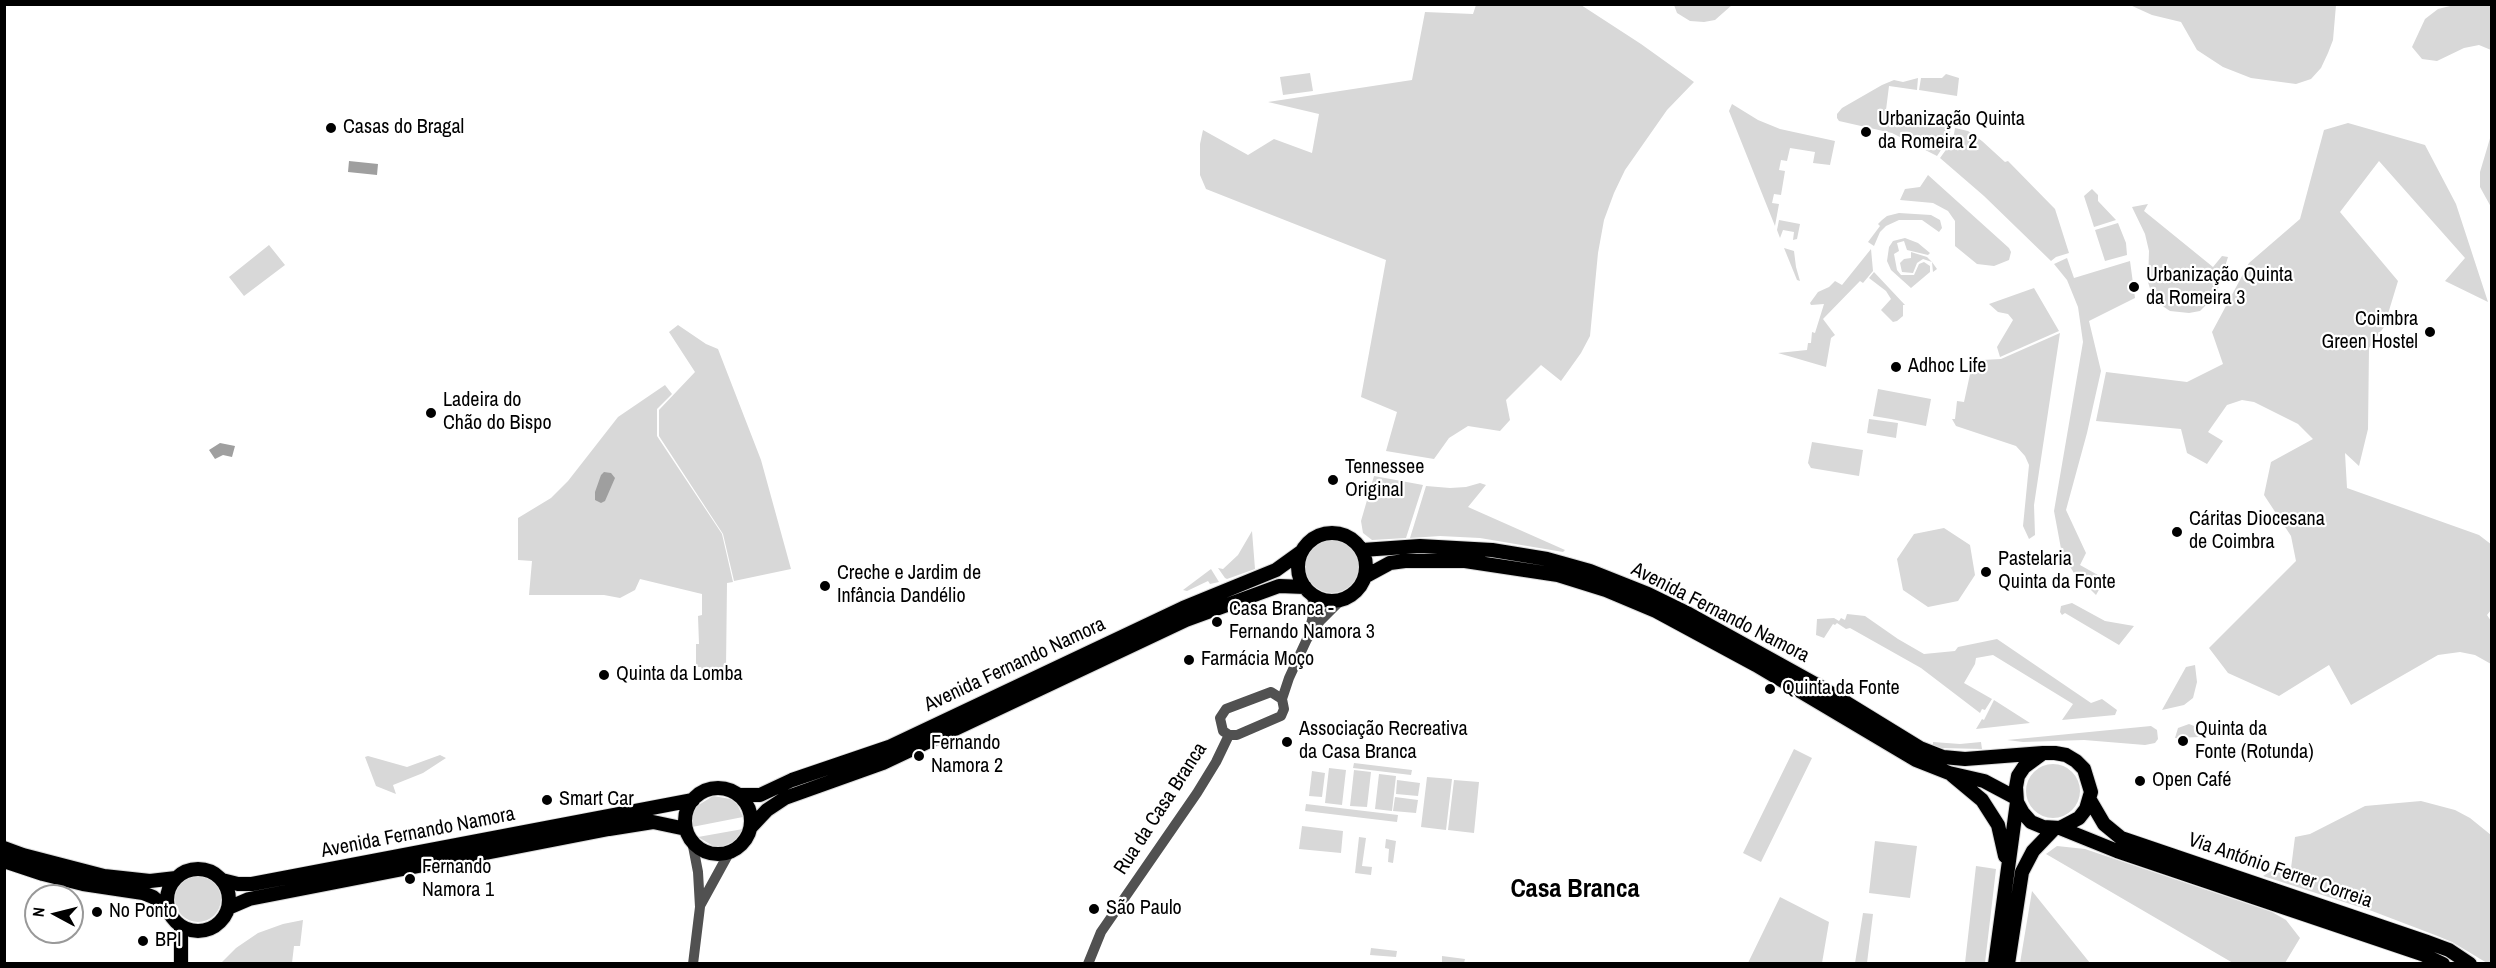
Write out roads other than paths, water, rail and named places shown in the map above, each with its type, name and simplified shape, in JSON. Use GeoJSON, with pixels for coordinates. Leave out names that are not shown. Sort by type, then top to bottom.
{"type":"FeatureCollection","features":[{"type":"Feature","properties":{"kind":"main road","name":"Avenida Fernando Namora"},"geometry":{"type":"LineString","coordinates":[[222,880],[238,884],[252,884],[693,800],[706,790],[716,788],[732,790],[739,795],[760,795],[792,780],[889,747],[1183,608],[1276,570],[1301,552],[1313,538],[1331,532],[1348,536],[1362,550],[1420,546],[1492,550],[1547,559],[1590,571],[1648,594],[1700,620],[1819,686],[1920,748],[1943,757],[1965,759],[2043,753]]}},
{"type":"Feature","properties":{"kind":"main road"},"geometry":{"type":"LineString","coordinates":[[1362,550],[1366,558],[1366,576]]}},
{"type":"Feature","properties":{"kind":"main road"},"geometry":{"type":"LineString","coordinates":[[1301,552],[1298,570],[1309,591]]}},
{"type":"Feature","properties":{"kind":"main road","name":"Avenida Fernando Namora"},"geometry":{"type":"LineString","coordinates":[[228,908],[249,899],[653,822],[689,835],[697,847],[712,854],[729,853],[741,846],[751,827],[767,810],[785,798],[883,763],[1186,620],[1279,586],[1309,591],[1324,600],[1341,600],[1352,595],[1361,587],[1366,576],[1390,563],[1405,561],[1465,561],[1558,575],[1606,590],[1656,611],[1776,676],[1916,760],[1949,773],[1984,782],[2017,800]]}},
{"type":"Feature","properties":{"kind":"main road"},"geometry":{"type":"LineString","coordinates":[[1995,963],[2017,800],[2016,787],[2024,767],[2043,753],[2066,755],[2084,770],[2089,780],[2090,800],[2079,818],[2058,828],[2033,851],[2022,872],[2008,963]]}},
{"type":"Feature","properties":{"kind":"main road"},"geometry":{"type":"LineString","coordinates":[[1949,773],[1982,800],[1998,825],[2005,849],[2007,876]]}},
{"type":"Feature","properties":{"kind":"main road"},"geometry":{"type":"LineString","coordinates":[[739,795],[750,811],[751,827]]}},
{"type":"Feature","properties":{"kind":"main road"},"geometry":{"type":"LineString","coordinates":[[689,835],[685,819],[693,800]]}},
{"type":"Feature","properties":{"kind":"main road"},"geometry":{"type":"LineString","coordinates":[[2017,800],[2023,813],[2031,822],[2043,827],[2058,828]]}},
{"type":"Feature","properties":{"kind":"main road","name":"Via António Ferrer Correia"},"geometry":{"type":"LineString","coordinates":[[2090,800],[2104,824],[2121,838],[2427,942],[2449,950],[2470,963]]}},
{"type":"Feature","properties":{"kind":"main road","name":"Via António Ferrer Correia"},"geometry":{"type":"LineString","coordinates":[[2058,828],[2117,851],[2444,963]]}},
{"type":"Feature","properties":{"kind":"main road"},"geometry":{"type":"LineString","coordinates":[[4,848],[104,876],[150,882],[176,878]]}},
{"type":"Feature","properties":{"kind":"main road"},"geometry":{"type":"LineString","coordinates":[[4,861],[83,884],[143,893],[153,897],[181,926],[195,930],[210,928],[221,920],[228,908],[228,894],[222,880],[213,873],[201,869],[186,871],[176,878],[168,890],[169,911]]}},
{"type":"Feature","properties":{"kind":"main road"},"geometry":{"type":"LineString","coordinates":[[181,926],[181,963]]}},
{"type":"Feature","properties":{"kind":"street"},"geometry":{"type":"LineString","coordinates":[[1289,678],[1271,692],[1226,709],[1222,714],[1220,724],[1223,731],[1229,735],[1238,735],[1276,719],[1284,709],[1282,699],[1307,639],[1314,612],[1309,591]]}},
{"type":"Feature","properties":{"kind":"street"},"geometry":{"type":"LineString","coordinates":[[1307,639],[1320,621],[1341,600]]}},
{"type":"Feature","properties":{"kind":"street"},"geometry":{"type":"LineString","coordinates":[[1271,692],[1282,699]]}},
{"type":"Feature","properties":{"kind":"street","name":"Rua da Casa Branca"},"geometry":{"type":"LineString","coordinates":[[1088,963],[1101,932],[1197,793],[1229,735]]}},
{"type":"Feature","properties":{"kind":"street"},"geometry":{"type":"LineString","coordinates":[[689,835],[698,872],[700,908],[693,963]]}},
{"type":"Feature","properties":{"kind":"street"},"geometry":{"type":"LineString","coordinates":[[700,908],[729,853]]}},
{"type":"Feature","properties":{"kind":"place","name":"Casas do Bragal"},"geometry":{"type":"Point","coordinates":[331,128]}},
{"type":"Feature","properties":{"kind":"place","name":"Urbanização Quinta da Romeira 2"},"geometry":{"type":"Point","coordinates":[1866,132]}},
{"type":"Feature","properties":{"kind":"place","name":"Urbanização Quinta da Romeira 3"},"geometry":{"type":"Point","coordinates":[2134,287]}},
{"type":"Feature","properties":{"kind":"place","name":"Coimbra Green Hostel"},"geometry":{"type":"Point","coordinates":[2430,332]}},
{"type":"Feature","properties":{"kind":"place","name":"Adhoc Life"},"geometry":{"type":"Point","coordinates":[1896,367]}},
{"type":"Feature","properties":{"kind":"place","name":"Ladeira do Chão do Bispo"},"geometry":{"type":"Point","coordinates":[431,413]}},
{"type":"Feature","properties":{"kind":"place","name":"Tennessee Original"},"geometry":{"type":"Point","coordinates":[1333,480]}},
{"type":"Feature","properties":{"kind":"place","name":"Cáritas Diocesana de Coimbra"},"geometry":{"type":"Point","coordinates":[2177,532]}},
{"type":"Feature","properties":{"kind":"place","name":"Pastelaria Quinta da Fonte"},"geometry":{"type":"Point","coordinates":[1986,572]}},
{"type":"Feature","properties":{"kind":"place","name":"Creche e Jardim de Infância Dandélio"},"geometry":{"type":"Point","coordinates":[825,586]}},
{"type":"Feature","properties":{"kind":"place","name":"Casa Branca - Fernando Namora 3"},"geometry":{"type":"Point","coordinates":[1217,622]}},
{"type":"Feature","properties":{"kind":"place","name":"Farmácia Moço"},"geometry":{"type":"Point","coordinates":[1189,660]}},
{"type":"Feature","properties":{"kind":"place","name":"Quinta da Lomba"},"geometry":{"type":"Point","coordinates":[604,675]}},
{"type":"Feature","properties":{"kind":"place","name":"Quinta da Fonte"},"geometry":{"type":"Point","coordinates":[1770,689]}},
{"type":"Feature","properties":{"kind":"place","name":"Quinta da Fonte (Rotunda)"},"geometry":{"type":"Point","coordinates":[2183,741]}},
{"type":"Feature","properties":{"kind":"place","name":"Associação Recreativa da Casa Branca"},"geometry":{"type":"Point","coordinates":[1287,742]}},
{"type":"Feature","properties":{"kind":"place","name":"Fernando Namora 2"},"geometry":{"type":"Point","coordinates":[919,756]}},
{"type":"Feature","properties":{"kind":"place","name":"Open Café"},"geometry":{"type":"Point","coordinates":[2140,781]}},
{"type":"Feature","properties":{"kind":"place","name":"Smart Car"},"geometry":{"type":"Point","coordinates":[547,800]}},
{"type":"Feature","properties":{"kind":"place","name":"Fernando Namora 1"},"geometry":{"type":"Point","coordinates":[410,879]}},
{"type":"Feature","properties":{"kind":"place","name":"São Paulo"},"geometry":{"type":"Point","coordinates":[1094,909]}},
{"type":"Feature","properties":{"kind":"place","name":"No Ponto"},"geometry":{"type":"Point","coordinates":[97,912]}},
{"type":"Feature","properties":{"kind":"place","name":"BPI"},"geometry":{"type":"Point","coordinates":[143,941]}},
{"type":"Feature","properties":{"kind":"district","name":"Casa Branca"},"geometry":{"type":"Point","coordinates":[1575,890]}}]}
